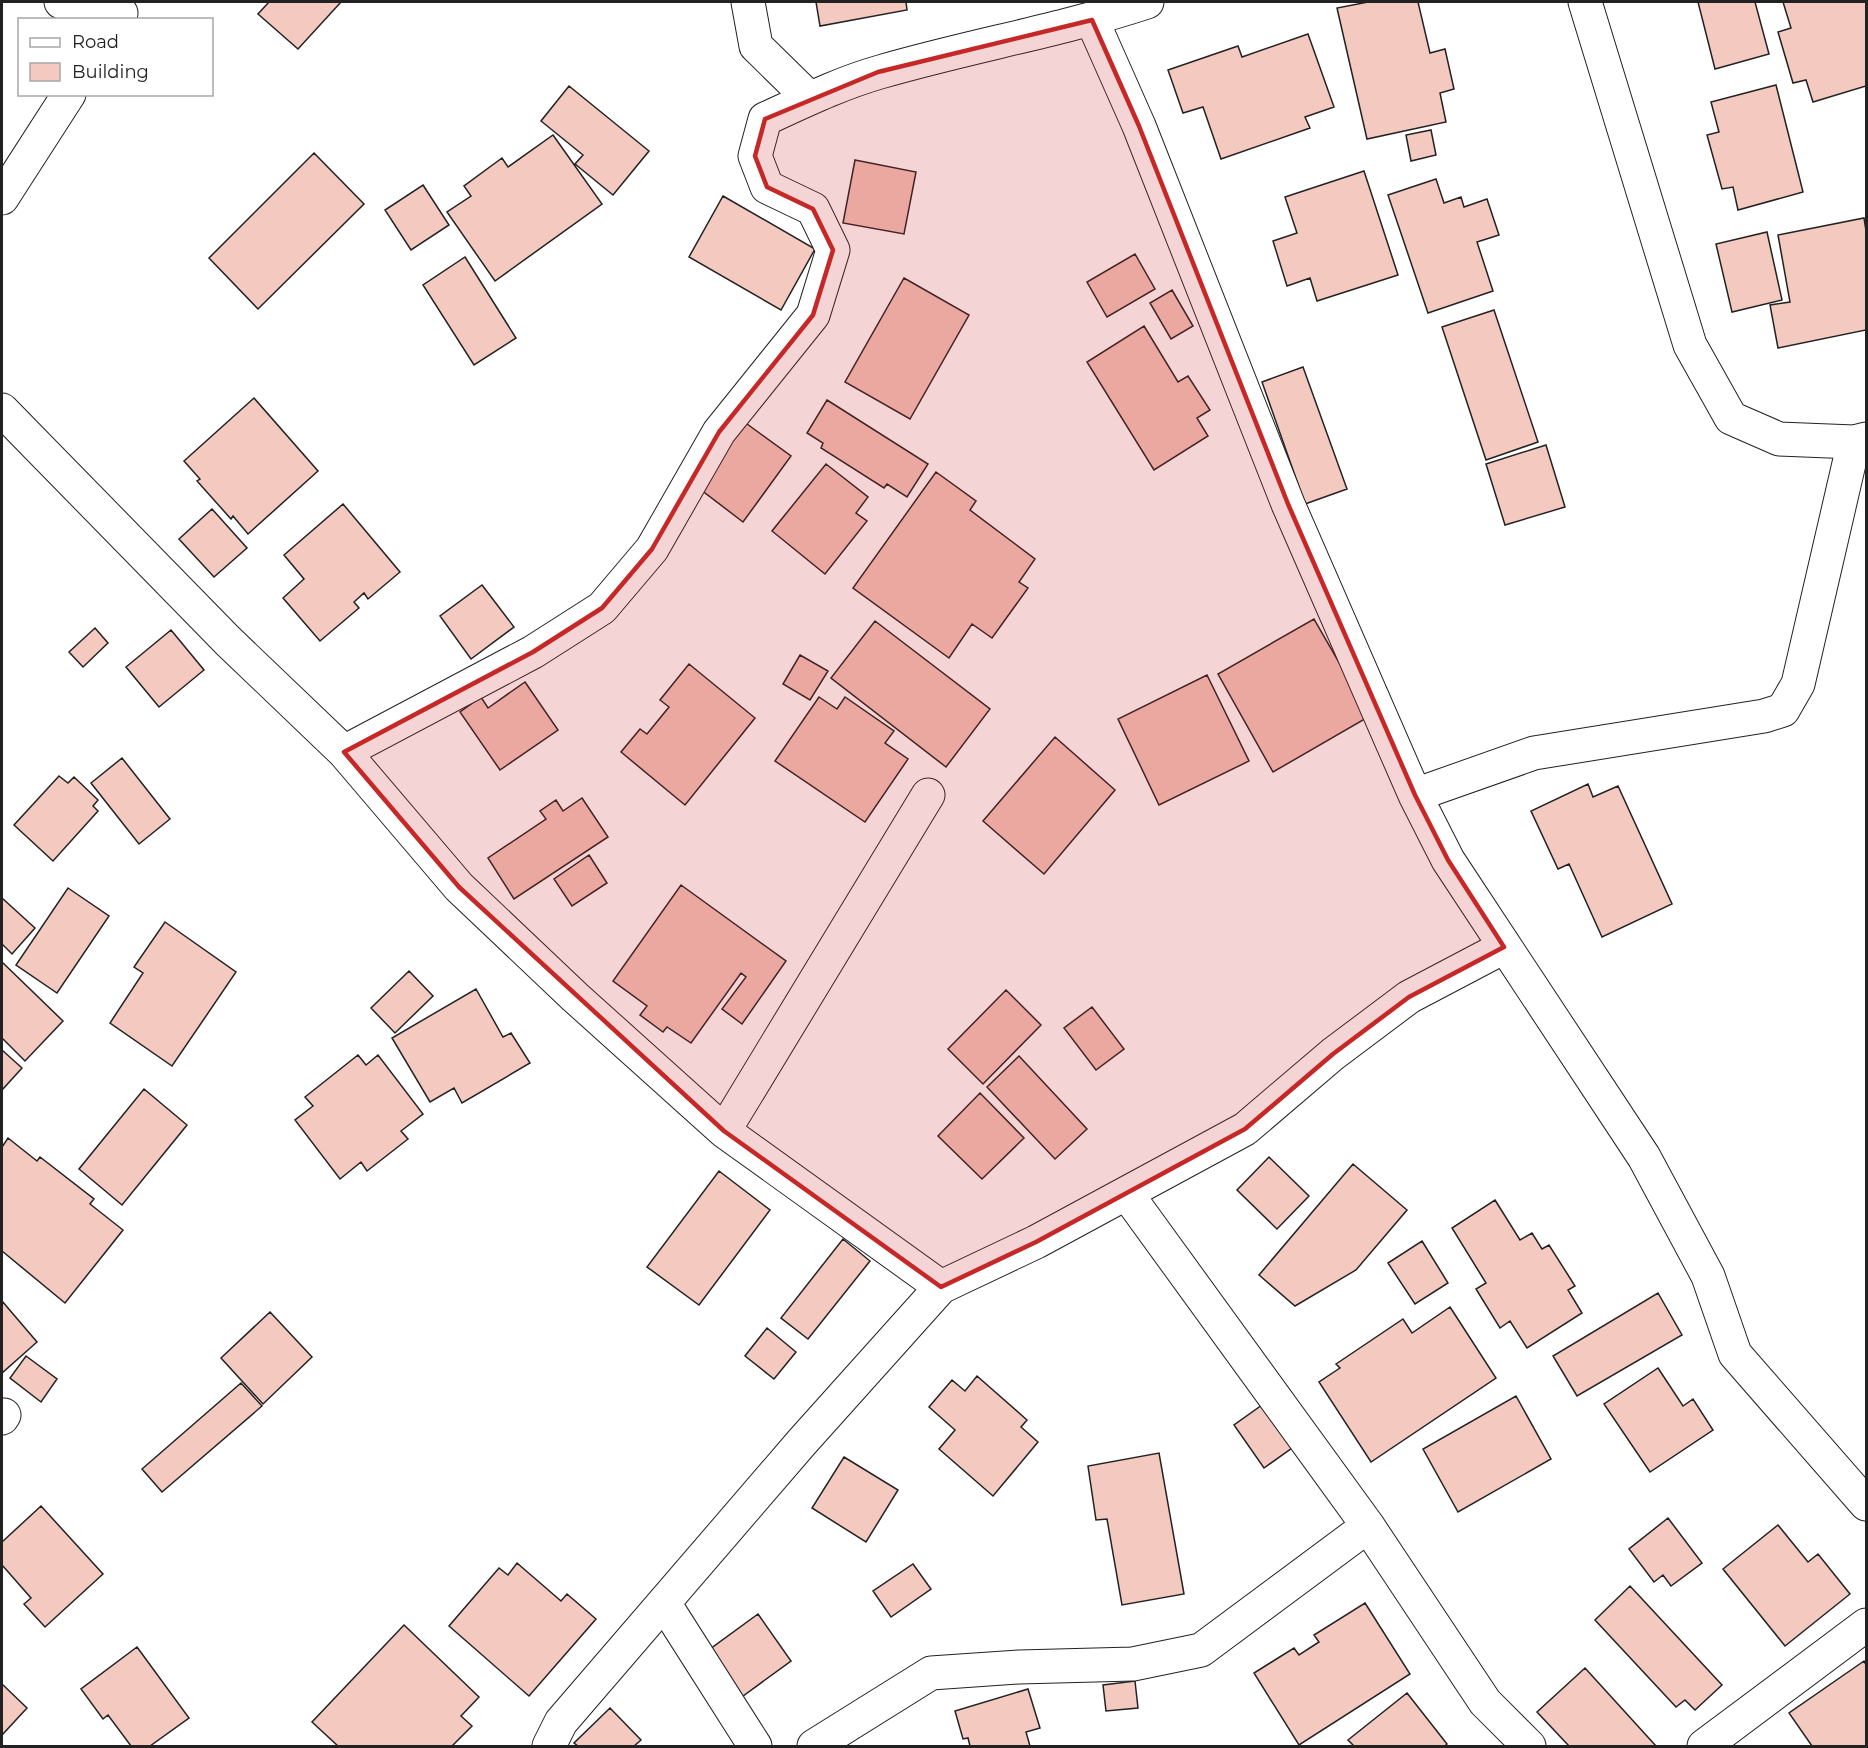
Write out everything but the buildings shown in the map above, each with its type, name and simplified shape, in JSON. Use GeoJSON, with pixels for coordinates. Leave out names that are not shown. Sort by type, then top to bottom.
{"type":"FeatureCollection","features":[{"type":"Feature","properties":{"kind":"street"},"geometry":{"type":"LineString","coordinates":[[61,2],[123,11]]}},
{"type":"Feature","properties":{"kind":"street"},"geometry":{"type":"LineString","coordinates":[[748,2],[756,46],[809,99]]}},
{"type":"Feature","properties":{"kind":"street"},"geometry":{"type":"LineString","coordinates":[[344,752],[533,652],[603,608],[652,549],[719,432],[813,315],[833,250],[813,209],[767,187],[755,156],[765,119],[878,72],[1092,20],[1147,2]]}},
{"type":"Feature","properties":{"kind":"street"},"geometry":{"type":"LineString","coordinates":[[1415,795],[1534,753],[1764,716],[1783,710],[1798,684],[1860,441],[1779,439],[1731,418],[1690,345],[1585,2]]}},
{"type":"Feature","properties":{"kind":"street"},"geometry":{"type":"LineString","coordinates":[[1092,20],[1139,126],[1288,504],[1415,795],[1448,860],[1644,1157],[1708,1276],[1735,1354],[1866,1504]]}},
{"type":"Feature","properties":{"kind":"street"},"geometry":{"type":"LineString","coordinates":[[2,198],[68,96]]}},
{"type":"Feature","properties":{"kind":"street"},"geometry":{"type":"LineString","coordinates":[[2,410],[228,641],[344,752],[459,887],[575,997],[724,1131],[941,1287]]}},
{"type":"Feature","properties":{"kind":"street"},"geometry":{"type":"LineString","coordinates":[[724,1131],[928,795]]}},
{"type":"Feature","properties":{"kind":"street"},"geometry":{"type":"LineString","coordinates":[[549,1746],[561,1722],[802,1442],[941,1287],[1036,1242],[1245,1129],[1333,1054],[1409,998],[1504,947]]}},
{"type":"Feature","properties":{"kind":"street"},"geometry":{"type":"LineString","coordinates":[[1127,1194],[1368,1526],[1485,1702],[1529,1746]]}},
{"type":"Feature","properties":{"kind":"street"},"geometry":{"type":"LineString","coordinates":[[814,1746],[932,1673],[1018,1667],[1133,1664],[1202,1650],[1368,1526]]}},
{"type":"Feature","properties":{"kind":"street"},"geometry":{"type":"LineString","coordinates":[[664,1603],[755,1746]]}},
{"type":"Feature","properties":{"kind":"street"},"geometry":{"type":"LineString","coordinates":[[1704,1746],[1866,1625]]}},
{"type":"Feature","properties":{"kind":"highlighted area"},"geometry":{"type":"Polygon","coordinates":[[[1092,20],[1139,126],[1288,504],[1415,795],[1448,860],[1504,947],[1409,997],[1333,1054],[1245,1129],[1036,1242],[941,1287],[724,1131],[459,887],[344,752],[533,652],[602,608],[652,549],[719,432],[813,315],[833,250],[813,209],[767,187],[755,156],[765,119],[878,72],[1092,20]]]}}]}
